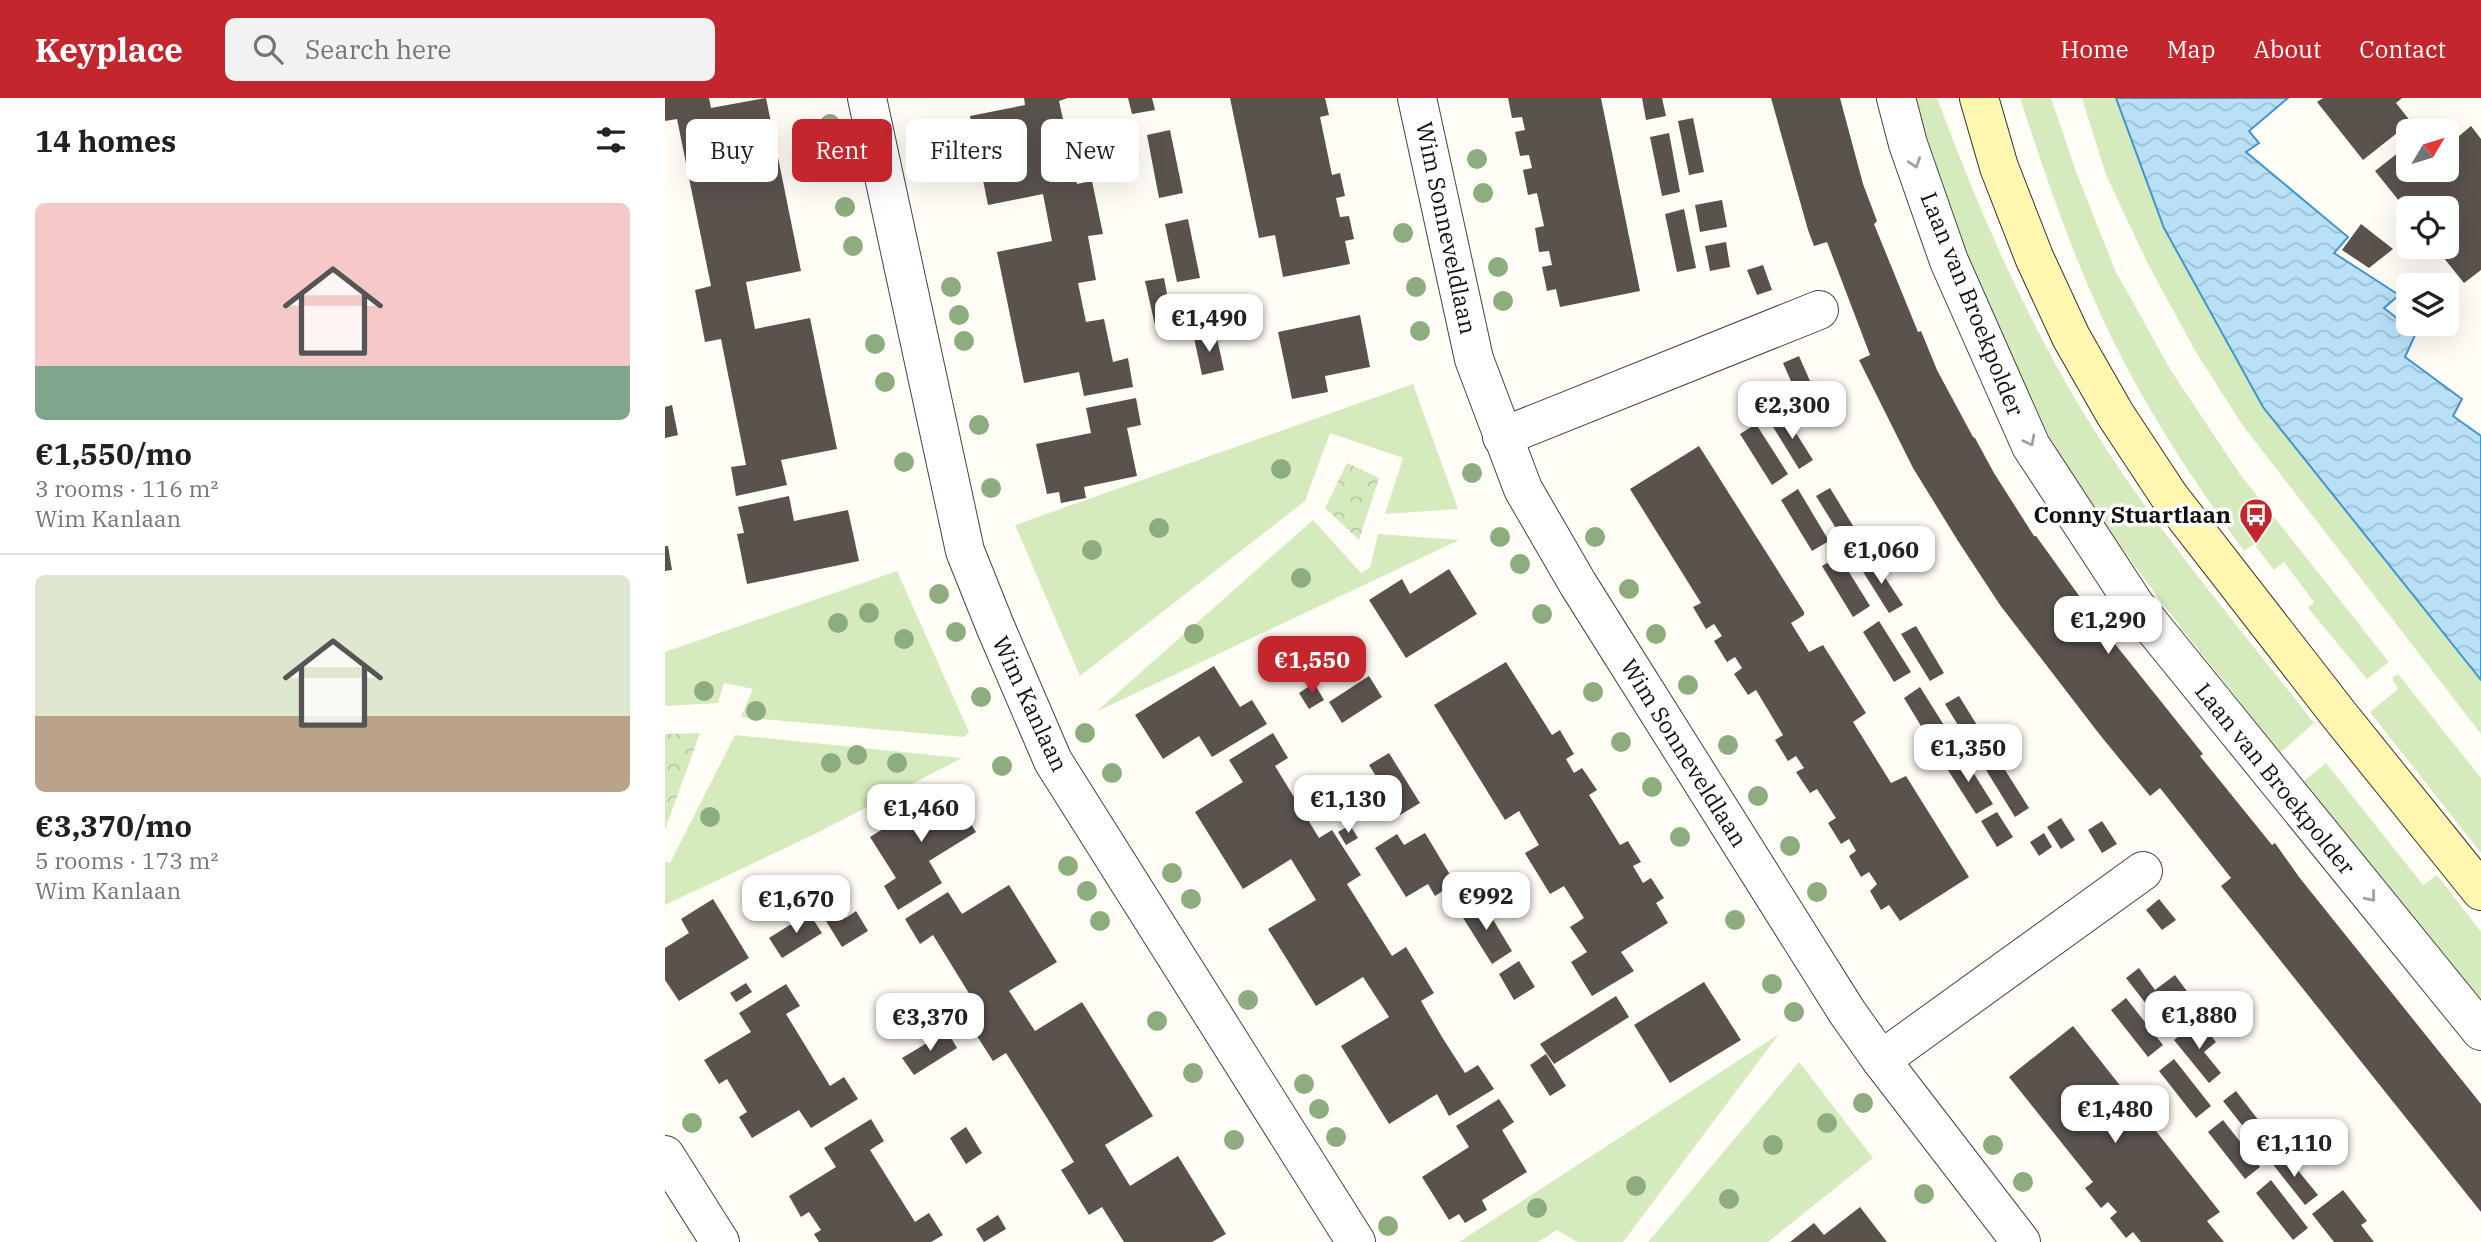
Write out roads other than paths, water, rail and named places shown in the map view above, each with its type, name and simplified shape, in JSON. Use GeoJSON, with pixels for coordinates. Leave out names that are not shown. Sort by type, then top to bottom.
{"type":"FeatureCollection","features":[{"type":"Feature","properties":{"kind":"main road"},"geometry":{"type":"LineString","coordinates":[[1979,98],[1999,167],[2034,257],[2071,337],[2115,414],[2169,496],[2340,716],[2481,891]]}},
{"type":"Feature","properties":{"kind":"street","name":"Wim Kanlaan"},"geometry":{"type":"LineString","coordinates":[[866,98],[965,551],[995,626],[1053,761],[1356,1242]]}},
{"type":"Feature","properties":{"kind":"street","name":"Wim Sonneveldlaan"},"geometry":{"type":"LineString","coordinates":[[1417,98],[1474,359],[1523,489],[1578,584],[1771,893],[1881,1060],[2021,1242]]}},
{"type":"Feature","properties":{"kind":"street","name":"Laan van Broekpolder"},"geometry":{"type":"LineString","coordinates":[[1896,98],[1908,144],[1949,261],[2031,446],[2135,605],[2481,1031]]}},
{"type":"Feature","properties":{"kind":"street"},"geometry":{"type":"LineString","coordinates":[[1502,437],[1819,310]]}},
{"type":"Feature","properties":{"kind":"street"},"geometry":{"type":"LineString","coordinates":[[1881,1060],[2143,872]]}},
{"type":"Feature","properties":{"kind":"street"},"geometry":{"type":"LineString","coordinates":[[665,1155],[720,1242]]}},
{"type":"Feature","properties":{"kind":"water"},"geometry":{"type":"Polygon","coordinates":[[[2116,98],[2288,98],[2249,131],[2259,143],[2246,152],[2348,237],[2334,253],[2396,293],[2396,298],[2384,308],[2396,317],[2396,336],[2415,336],[2405,357],[2462,399],[2453,416],[2481,436],[2481,680],[2263,407],[2164,228],[2116,98]]]}},
{"type":"Feature","properties":{"kind":"place","name":"Conny Stuartlaan"},"geometry":{"type":"Point","coordinates":[2256,545]}}]}
